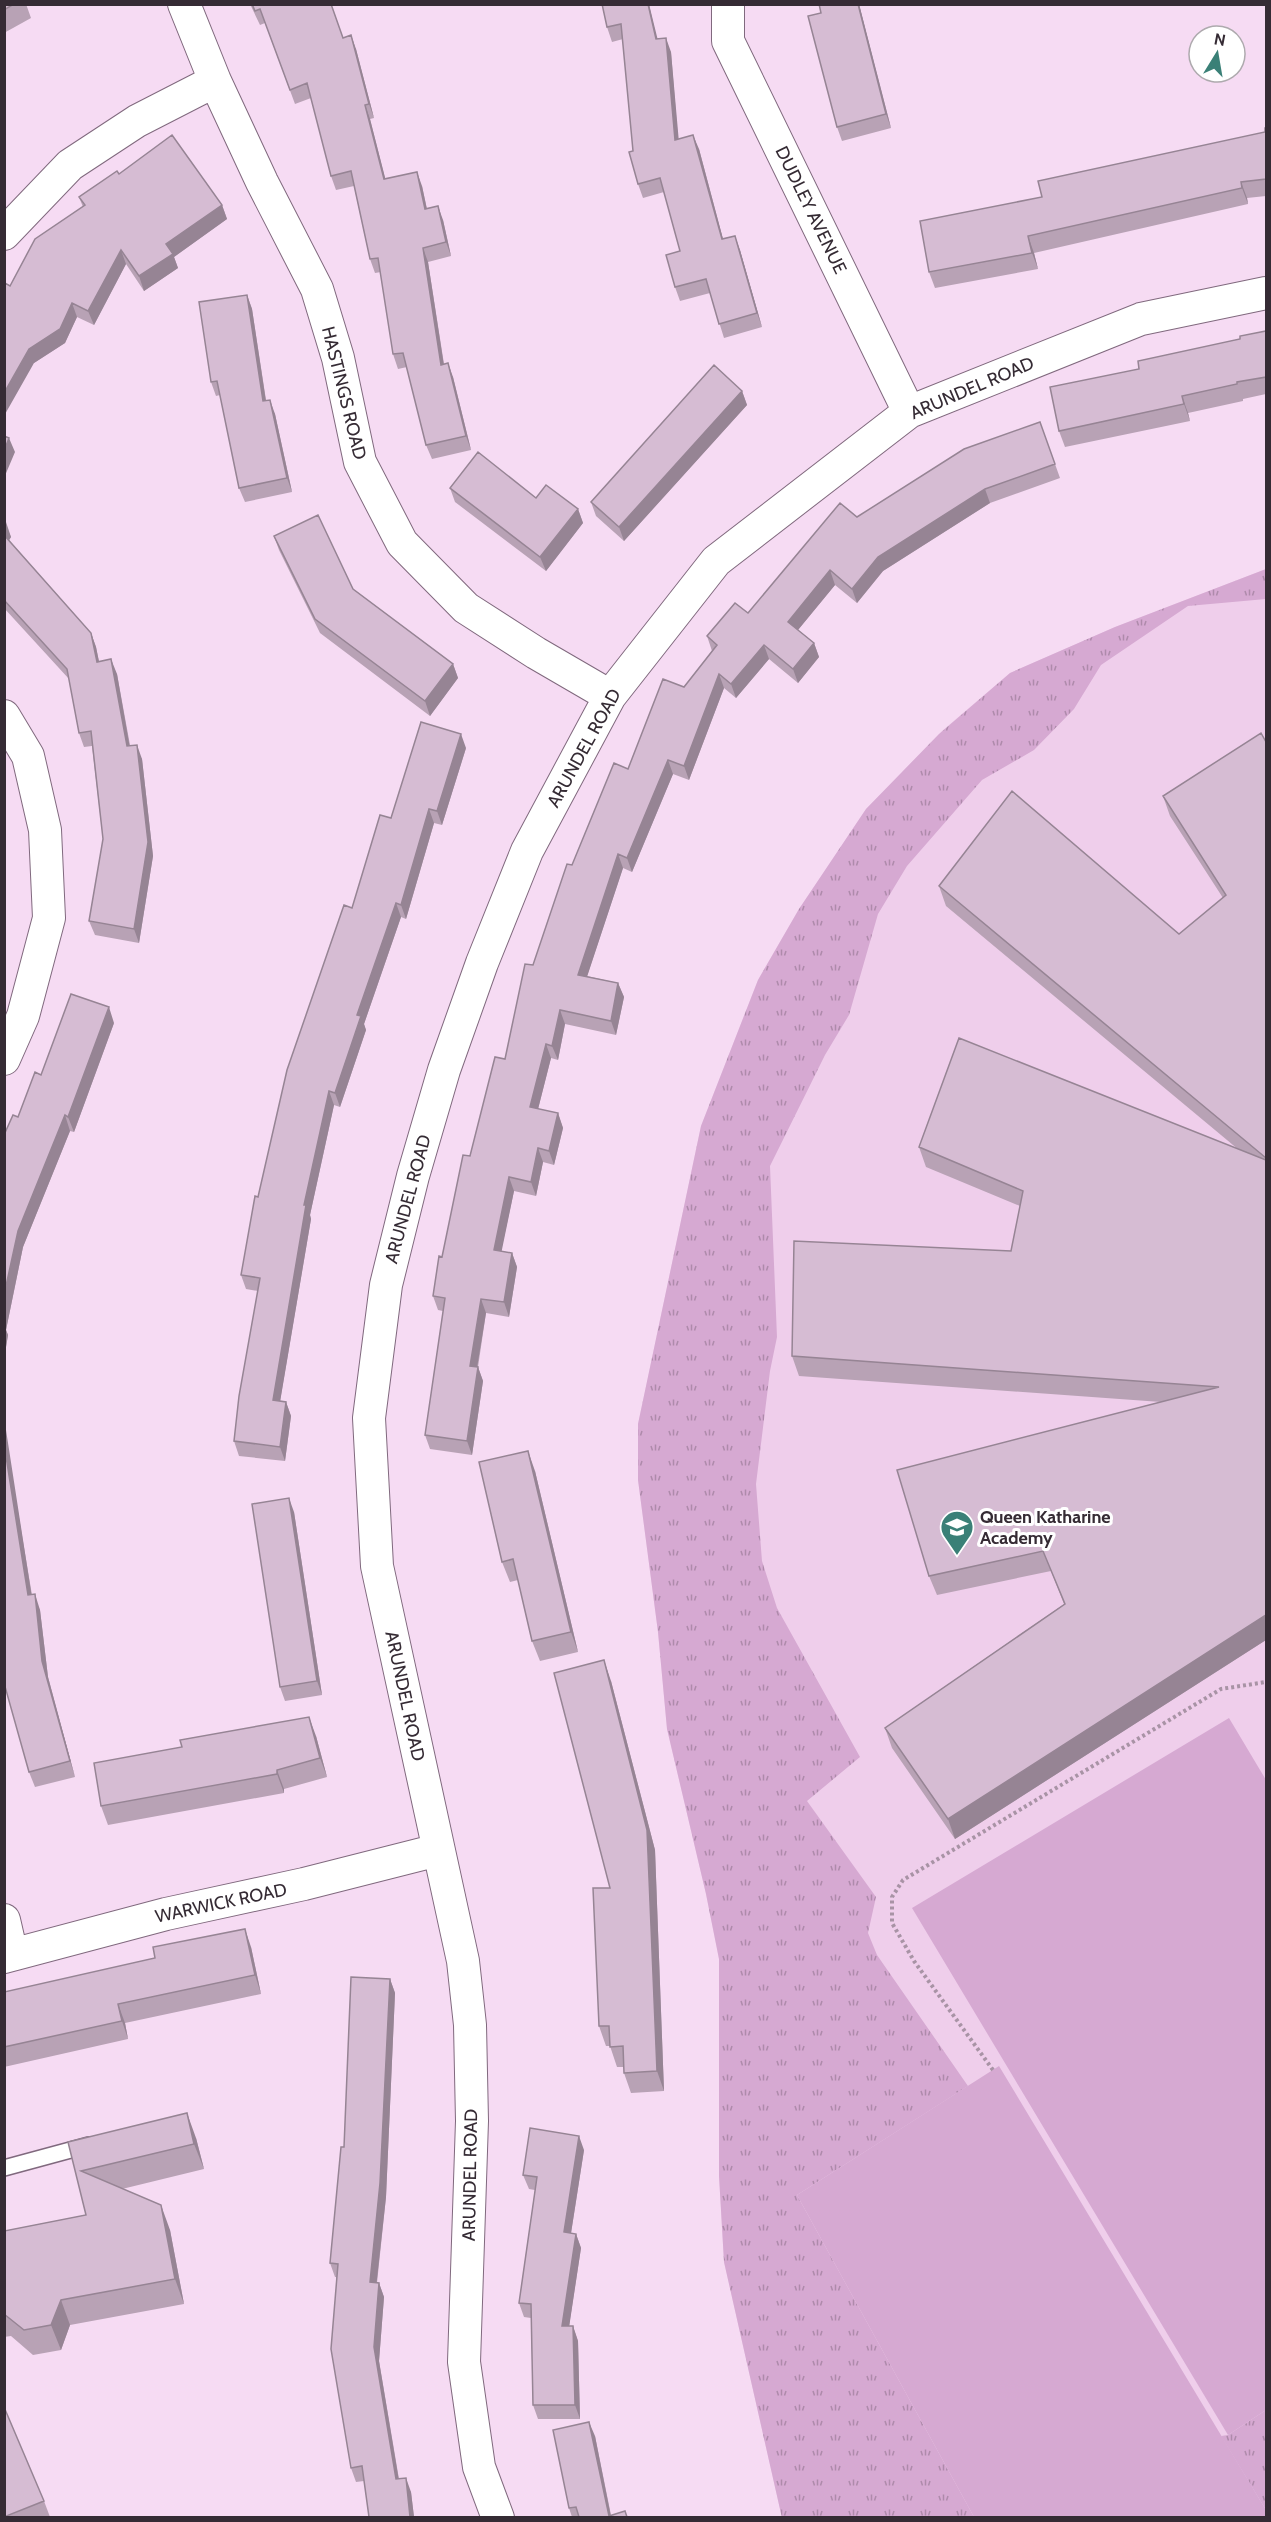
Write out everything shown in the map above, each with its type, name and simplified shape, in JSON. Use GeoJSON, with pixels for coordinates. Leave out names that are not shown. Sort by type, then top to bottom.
{"type":"FeatureCollection","features":[{"type":"Feature","properties":{"kind":"street","name":"HASTINGS ROAD"},"geometry":{"type":"LineString","coordinates":[[184,4],[215,81],[262,182],[317,290],[338,357],[360,462],[402,543],[466,608],[536,653],[610,696]]}},
{"type":"Feature","properties":{"kind":"street","name":"DUDLEY AVENUE"},"geometry":{"type":"LineString","coordinates":[[728,4],[728,41],[909,412]]}},
{"type":"Feature","properties":{"kind":"street"},"geometry":{"type":"LineString","coordinates":[[4,234],[70,165],[137,121],[215,81]]}},
{"type":"Feature","properties":{"kind":"street","name":"ARUNDEL ROAD"},"geometry":{"type":"LineString","coordinates":[[498,2517],[479,2467],[464,2362],[472,2121],[470,2025],[463,1961],[377,1566],[369,1418],[386,1286],[413,1176],[444,1070],[482,963],[527,851],[610,696],[716,561],[909,412],[1141,319],[1266,293]]}},
{"type":"Feature","properties":{"kind":"street"},"geometry":{"type":"LineString","coordinates":[[4,716],[28,756],[38,798],[45,830],[49,918],[23,1016],[4,1059]]}},
{"type":"Feature","properties":{"kind":"street","name":"WARWICK ROAD"},"geometry":{"type":"LineString","coordinates":[[8,1956],[166,1914],[304,1884],[438,1850]]}},
{"type":"Feature","properties":{"kind":"street"},"geometry":{"type":"LineString","coordinates":[[4,1920],[8,1956]]}},
{"type":"Feature","properties":{"kind":"lane"},"geometry":{"type":"LineString","coordinates":[[4,2168],[105,2141]]}},
{"type":"Feature","properties":{"kind":"path"},"geometry":{"type":"LineString","coordinates":[[993,2070],[914,1961],[892,1923],[892,1897],[903,1880],[1221,1689],[1266,1682]]}},
{"type":"Feature","properties":{"kind":"shaded area","name":"Queen Katharine Academy"},"geometry":{"type":"Polygon","coordinates":[[[1266,569],[1266,2517],[782,2518],[724,2262],[719,2176],[719,1959],[667,1729],[658,1632],[638,1480],[638,1424],[701,1126],[758,980],[799,909],[866,809],[943,730],[1010,673],[1115,627],[1266,569]]]}},
{"type":"Feature","properties":{"kind":"green space"},"geometry":{"type":"Polygon","coordinates":[[[1266,569],[1266,599],[1188,606],[1101,665],[1074,709],[1034,750],[982,780],[907,866],[878,914],[849,1015],[825,1055],[770,1166],[777,1337],[770,1371],[756,1484],[762,1561],[777,1608],[860,1757],[807,1801],[876,1897],[868,1933],[877,1955],[968,2086],[797,2195],[974,2517],[782,2518],[724,2262],[719,2176],[719,1959],[667,1729],[658,1632],[638,1480],[638,1424],[701,1126],[758,980],[799,909],[866,809],[939,734],[1010,673],[1115,627],[1266,569]]]}},
{"type":"Feature","properties":{"kind":"green space"},"geometry":{"type":"Polygon","coordinates":[[[1229,1718],[1266,1780],[1266,2410],[1228,2435],[912,1908],[1229,1718]]]}},
{"type":"Feature","properties":{"kind":"green space"},"geometry":{"type":"Polygon","coordinates":[[[999,2066],[1266,2510],[1266,2517],[974,2517],[797,2195],[999,2066]]]}},
{"type":"Feature","properties":{"kind":"green space"},"geometry":{"type":"Polygon","coordinates":[[[1266,2410],[1266,2510],[1221,2436],[1228,2435],[1266,2410]]]}},
{"type":"Feature","properties":{"kind":"building"},"geometry":{"type":"Polygon","coordinates":[[[4,4],[14,4],[4,10],[4,4]]]}},
{"type":"Feature","properties":{"kind":"building"},"geometry":{"type":"Polygon","coordinates":[[[252,4],[331,4],[343,38],[351,35],[369,104],[365,105],[384,179],[417,172],[425,209],[438,206],[446,242],[423,248],[441,365],[448,363],[466,436],[426,445],[403,353],[393,354],[378,258],[370,259],[351,171],[331,176],[307,83],[290,90],[260,9],[255,11],[252,4]]]}},
{"type":"Feature","properties":{"kind":"building"},"geometry":{"type":"Polygon","coordinates":[[[602,4],[648,4],[656,39],[666,38],[675,140],[693,135],[722,239],[735,236],[757,313],[719,324],[706,279],[675,287],[666,255],[680,251],[660,178],[638,184],[629,152],[633,151],[621,24],[607,27],[602,4]]]}},
{"type":"Feature","properties":{"kind":"building"},"geometry":{"type":"Polygon","coordinates":[[[819,4],[858,4],[886,114],[837,127],[808,16],[821,13],[819,4]]]}},
{"type":"Feature","properties":{"kind":"building"},"geometry":{"type":"Polygon","coordinates":[[[1265,128],[1266,179],[1241,182],[1242,188],[1028,236],[1032,253],[929,272],[920,221],[1042,197],[1038,181],[1265,132],[1265,128]]]}},
{"type":"Feature","properties":{"kind":"building"},"geometry":{"type":"Polygon","coordinates":[[[172,135],[222,205],[166,244],[173,254],[139,276],[121,250],[88,311],[72,303],[60,329],[29,349],[4,393],[5,283],[10,286],[35,239],[85,205],[79,197],[117,171],[119,174],[172,135]]]}},
{"type":"Feature","properties":{"kind":"building"},"geometry":{"type":"Polygon","coordinates":[[[247,295],[263,401],[270,400],[287,478],[239,488],[217,381],[211,382],[199,302],[247,295]]]}},
{"type":"Feature","properties":{"kind":"building"},"geometry":{"type":"Polygon","coordinates":[[[1266,331],[1266,377],[1182,396],[1184,404],[1059,431],[1050,387],[1139,369],[1138,361],[1240,339],[1240,336],[1266,331]]]}},
{"type":"Feature","properties":{"kind":"building"},"geometry":{"type":"Polygon","coordinates":[[[714,365],[742,391],[619,527],[591,502],[714,365]]]}},
{"type":"Feature","properties":{"kind":"building"},"geometry":{"type":"Polygon","coordinates":[[[1040,422],[1055,464],[985,489],[878,557],[852,589],[830,570],[788,622],[814,643],[793,669],[764,645],[731,684],[719,674],[684,766],[668,760],[627,858],[618,854],[578,975],[618,983],[611,1021],[560,1010],[552,1046],[546,1044],[530,1107],[558,1113],[549,1151],[538,1148],[531,1182],[509,1177],[494,1250],[512,1253],[504,1302],[481,1299],[470,1366],[478,1367],[467,1441],[425,1435],[445,1298],[433,1296],[439,1256],[442,1257],[463,1155],[470,1156],[495,1057],[505,1059],[525,964],[533,965],[567,864],[572,865],[614,763],[628,769],[663,679],[684,687],[717,645],[707,636],[735,603],[748,613],[840,503],[857,517],[964,449],[1040,422]]]}},
{"type":"Feature","properties":{"kind":"building"},"geometry":{"type":"Polygon","coordinates":[[[4,436],[9,438],[4,451],[4,436]]]}},
{"type":"Feature","properties":{"kind":"building"},"geometry":{"type":"Polygon","coordinates":[[[478,452],[536,498],[546,485],[578,509],[540,557],[450,488],[478,452]]]}},
{"type":"Feature","properties":{"kind":"building"},"geometry":{"type":"Polygon","coordinates":[[[318,515],[353,589],[453,664],[425,701],[315,619],[274,536],[318,515]]]}},
{"type":"Feature","properties":{"kind":"building"},"geometry":{"type":"Polygon","coordinates":[[[4,535],[91,633],[97,662],[111,659],[127,746],[137,745],[148,842],[134,929],[89,921],[103,839],[91,731],[79,733],[67,669],[4,600],[4,535]]]}},
{"type":"Feature","properties":{"kind":"building"},"geometry":{"type":"Polygon","coordinates":[[[421,722],[461,734],[437,811],[429,809],[401,905],[396,903],[357,1015],[361,1016],[335,1093],[329,1091],[304,1205],[306,1205],[273,1400],[286,1402],[280,1447],[234,1441],[239,1396],[260,1278],[241,1275],[255,1196],[258,1197],[287,1070],[344,905],[352,908],[380,815],[391,818],[421,722]]]}},
{"type":"Feature","properties":{"kind":"building"},"geometry":{"type":"Polygon","coordinates":[[[1261,733],[1266,742],[1266,1158],[939,886],[1012,791],[1179,934],[1226,895],[1163,796],[1261,733]]]}},
{"type":"Feature","properties":{"kind":"building"},"geometry":{"type":"Polygon","coordinates":[[[71,994],[109,1007],[68,1117],[65,1115],[18,1231],[4,1295],[4,1135],[13,1115],[18,1117],[35,1072],[41,1075],[71,994]]]}},
{"type":"Feature","properties":{"kind":"building"},"geometry":{"type":"Polygon","coordinates":[[[959,1038],[1266,1160],[1266,1615],[948,1819],[885,1728],[1065,1604],[1043,1551],[929,1576],[897,1470],[1219,1387],[792,1356],[794,1241],[1011,1251],[1023,1191],[919,1147],[959,1038]]]}},
{"type":"Feature","properties":{"kind":"building"},"geometry":{"type":"Polygon","coordinates":[[[4,1444],[28,1595],[35,1594],[42,1661],[70,1761],[29,1772],[4,1683],[4,1444]]]}},
{"type":"Feature","properties":{"kind":"building"},"geometry":{"type":"Polygon","coordinates":[[[528,1451],[571,1632],[532,1641],[513,1559],[502,1562],[479,1462],[528,1451]]]}},
{"type":"Feature","properties":{"kind":"building"},"geometry":{"type":"Polygon","coordinates":[[[289,1498],[317,1681],[280,1687],[252,1504],[289,1498]]]}},
{"type":"Feature","properties":{"kind":"building"},"geometry":{"type":"Polygon","coordinates":[[[604,1660],[647,1830],[657,2071],[624,2073],[623,2046],[610,2047],[609,2026],[599,2026],[593,1888],[610,1888],[554,1673],[604,1660]]]}},
{"type":"Feature","properties":{"kind":"building"},"geometry":{"type":"Polygon","coordinates":[[[309,1717],[320,1758],[277,1770],[277,1774],[101,1806],[94,1763],[182,1747],[180,1740],[309,1717]]]}},
{"type":"Feature","properties":{"kind":"building"},"geometry":{"type":"Polygon","coordinates":[[[245,1929],[255,1975],[118,2004],[122,2021],[4,2047],[4,1992],[155,1958],[153,1947],[245,1929]]]}},
{"type":"Feature","properties":{"kind":"building"},"geometry":{"type":"Polygon","coordinates":[[[351,1977],[390,1979],[380,2183],[370,2282],[379,2283],[374,2347],[396,2479],[406,2478],[410,2517],[369,2517],[362,2466],[351,2468],[331,2349],[338,2264],[330,2263],[341,2147],[344,2147],[351,1977]]]}},
{"type":"Feature","properties":{"kind":"building"},"geometry":{"type":"Polygon","coordinates":[[[187,2113],[194,2144],[81,2171],[161,2205],[175,2279],[61,2300],[51,2325],[24,2330],[4,2314],[4,2231],[86,2215],[68,2142],[187,2113]]]}},
{"type":"Feature","properties":{"kind":"building"},"geometry":{"type":"Polygon","coordinates":[[[530,2128],[579,2136],[564,2232],[576,2234],[562,2326],[573,2326],[575,2405],[533,2405],[531,2304],[519,2303],[537,2177],[523,2175],[530,2128]]]}},
{"type":"Feature","properties":{"kind":"building"},"geometry":{"type":"Polygon","coordinates":[[[4,2407],[44,2501],[4,2517],[4,2407]]]}},
{"type":"Feature","properties":{"kind":"building"},"geometry":{"type":"Polygon","coordinates":[[[589,2422],[609,2516],[625,2511],[627,2517],[579,2517],[576,2507],[569,2508],[553,2430],[589,2422]]]}},
{"type":"Feature","properties":{"kind":"place","name":"Queen Katharine Academy"},"geometry":{"type":"Point","coordinates":[957,1556]}}]}
